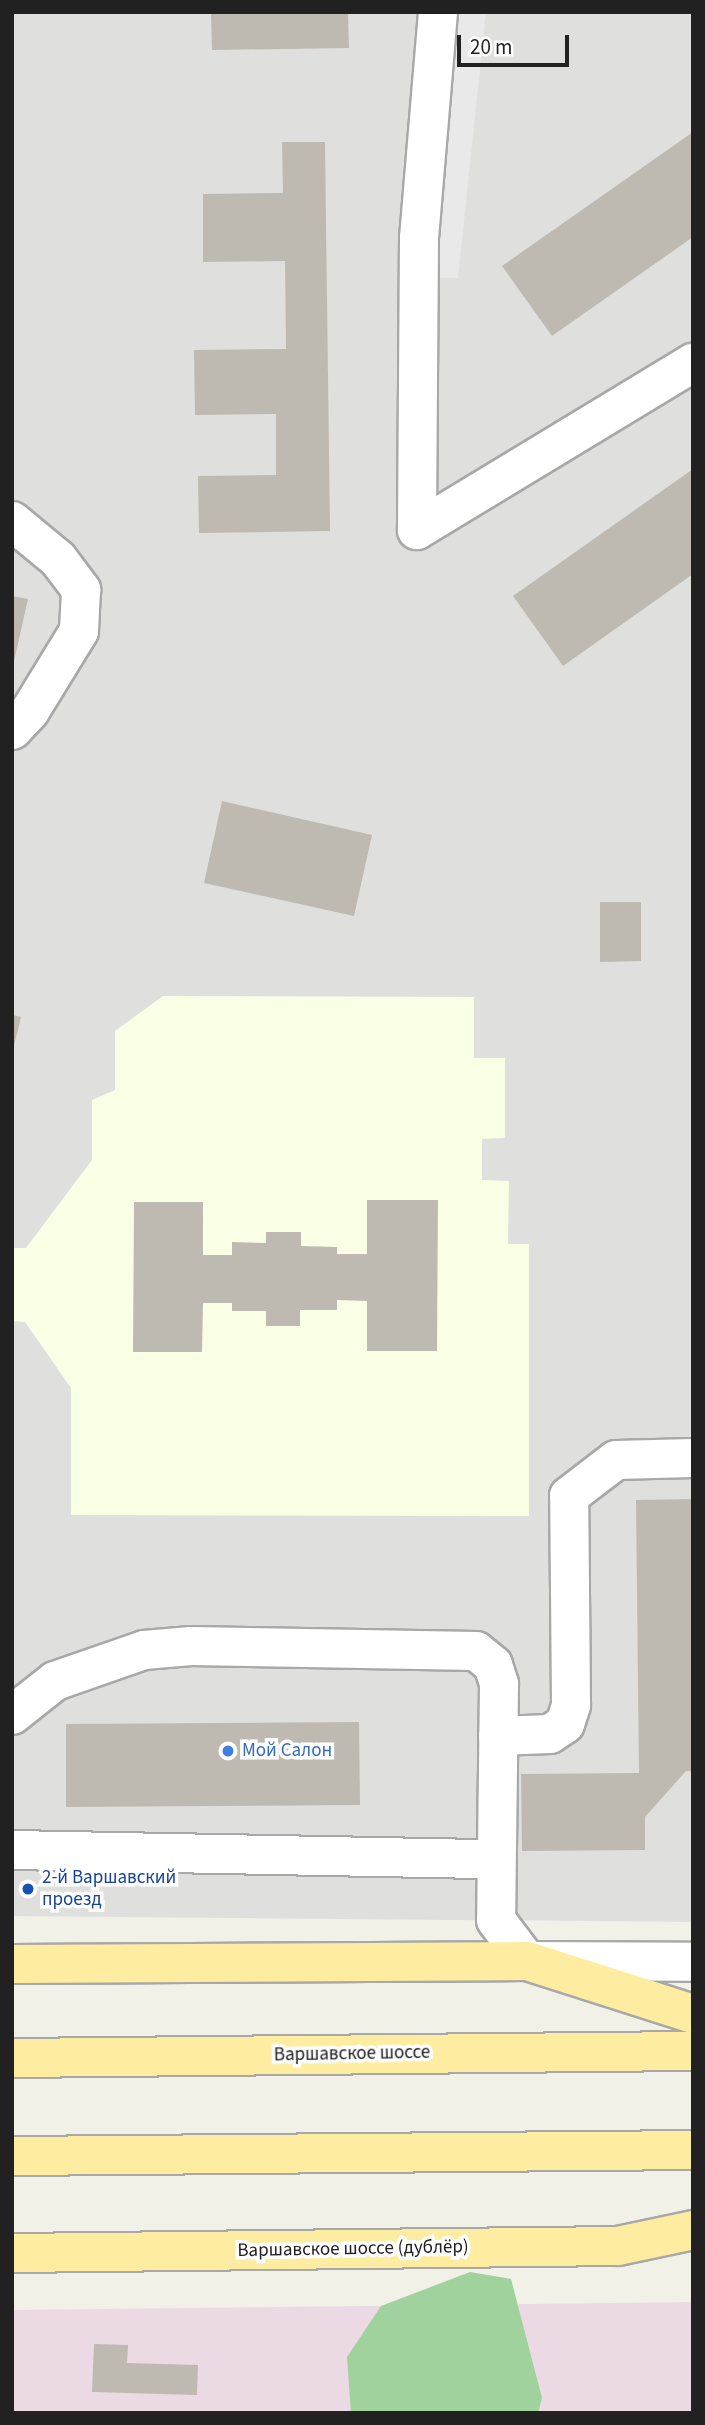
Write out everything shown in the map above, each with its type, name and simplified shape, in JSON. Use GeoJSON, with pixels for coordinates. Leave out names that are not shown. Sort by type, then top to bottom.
{"type":"FeatureCollection","features":[{"type":"Feature","properties":{"kind":"main road"},"geometry":{"type":"LineString","coordinates":[[12,1964],[527,1961],[693,2014]]}},
{"type":"Feature","properties":{"kind":"main road","name":"Варшавское шоссе"},"geometry":{"type":"LineString","coordinates":[[12,2057],[693,2051]]}},
{"type":"Feature","properties":{"kind":"main road"},"geometry":{"type":"LineString","coordinates":[[12,2156],[693,2150]]}},
{"type":"Feature","properties":{"kind":"main road"},"geometry":{"type":"LineString","coordinates":[[618,2246],[693,2230]]}},
{"type":"Feature","properties":{"kind":"main road","name":"Варшавское шоссе (дублёр)"},"geometry":{"type":"LineString","coordinates":[[12,2252],[618,2246]]}},
{"type":"Feature","properties":{"kind":"street"},"geometry":{"type":"LineString","coordinates":[[438,12],[419,239],[417,530],[693,363]]}},
{"type":"Feature","properties":{"kind":"street"},"geometry":{"type":"LineString","coordinates":[[12,522],[58,559],[81,590],[79,631],[30,711],[12,730]]}},
{"type":"Feature","properties":{"kind":"street"},"geometry":{"type":"LineString","coordinates":[[498,1736],[550,1734],[565,1724],[571,1705],[569,1496],[616,1460],[693,1458]]}},
{"type":"Feature","properties":{"kind":"street"},"geometry":{"type":"LineString","coordinates":[[12,1715],[55,1681],[144,1650],[191,1646],[476,1651],[494,1665],[499,1684],[496,1920],[527,1961],[693,1962]]}},
{"type":"Feature","properties":{"kind":"street"},"geometry":{"type":"LineString","coordinates":[[12,1850],[495,1859]]}},
{"type":"Feature","properties":{"kind":"street","name":"Варшавское шоссе (дублёр)"},"geometry":{"type":"LineString","coordinates":[[618,2246],[693,2245]]}},
{"type":"Feature","properties":{"kind":"shaded area"},"geometry":{"type":"Polygon","coordinates":[[[12,12],[693,12],[693,1922],[12,1916],[12,12]]]}},
{"type":"Feature","properties":{"kind":"shaded area"},"geometry":{"type":"Polygon","coordinates":[[[441,12],[486,12],[458,278],[413,278],[441,12]]]}},
{"type":"Feature","properties":{"kind":"shaded area"},"geometry":{"type":"Polygon","coordinates":[[[163,996],[474,997],[474,1058],[505,1058],[505,1138],[482,1139],[482,1180],[509,1181],[508,1244],[529,1244],[529,1516],[71,1515],[71,1388],[25,1322],[12,1321],[12,1248],[26,1248],[92,1160],[92,1100],[115,1090],[115,1031],[163,996]]]}},
{"type":"Feature","properties":{"kind":"shaded area"},"geometry":{"type":"Polygon","coordinates":[[[693,2302],[693,2413],[12,2413],[12,2310],[693,2302]]]}},
{"type":"Feature","properties":{"kind":"green space"},"geometry":{"type":"Polygon","coordinates":[[[470,2272],[511,2279],[542,2398],[538,2413],[351,2413],[347,2357],[381,2306],[470,2272]]]}},
{"type":"Feature","properties":{"kind":"building"},"geometry":{"type":"Polygon","coordinates":[[[211,12],[348,12],[349,48],[212,50],[211,12]]]}},
{"type":"Feature","properties":{"kind":"building"},"geometry":{"type":"Polygon","coordinates":[[[693,132],[693,237],[552,336],[502,266],[693,132]]]}},
{"type":"Feature","properties":{"kind":"building"},"geometry":{"type":"Polygon","coordinates":[[[282,142],[325,142],[330,531],[199,533],[198,476],[276,475],[276,414],[195,415],[194,350],[286,349],[285,261],[203,262],[203,194],[283,193],[282,142]]]}},
{"type":"Feature","properties":{"kind":"building"},"geometry":{"type":"Polygon","coordinates":[[[693,469],[693,574],[563,666],[513,596],[693,469]]]}},
{"type":"Feature","properties":{"kind":"building"},"geometry":{"type":"Polygon","coordinates":[[[12,596],[28,599],[13,666],[12,665],[12,596]]]}},
{"type":"Feature","properties":{"kind":"building"},"geometry":{"type":"Polygon","coordinates":[[[222,801],[372,835],[354,916],[204,883],[222,801]]]}},
{"type":"Feature","properties":{"kind":"building"},"geometry":{"type":"Polygon","coordinates":[[[600,902],[641,902],[641,961],[600,962],[600,902]]]}},
{"type":"Feature","properties":{"kind":"building"},"geometry":{"type":"Polygon","coordinates":[[[12,1015],[21,1017],[13,1050],[12,1050],[12,1015]]]}},
{"type":"Feature","properties":{"kind":"building"},"geometry":{"type":"Polygon","coordinates":[[[367,1200],[438,1200],[437,1351],[367,1351],[367,1301],[337,1300],[337,1310],[300,1310],[300,1326],[266,1326],[266,1311],[232,1311],[232,1303],[203,1303],[202,1352],[133,1352],[134,1202],[203,1202],[203,1255],[232,1255],[232,1242],[266,1243],[266,1232],[301,1232],[301,1246],[337,1247],[337,1254],[367,1254],[367,1200]]]}},
{"type":"Feature","properties":{"kind":"building"},"geometry":{"type":"Polygon","coordinates":[[[693,1499],[693,1771],[686,1771],[645,1817],[645,1850],[522,1851],[521,1774],[639,1773],[636,1500],[693,1499]]]}},
{"type":"Feature","properties":{"kind":"building"},"geometry":{"type":"Polygon","coordinates":[[[359,1722],[360,1805],[66,1807],[66,1724],[359,1722]]]}},
{"type":"Feature","properties":{"kind":"building"},"geometry":{"type":"Polygon","coordinates":[[[94,2344],[128,2345],[127,2363],[198,2365],[197,2395],[92,2392],[94,2344]]]}},
{"type":"Feature","properties":{"kind":"place","name":"Мой Салон"},"geometry":{"type":"Point","coordinates":[228,1751]}},
{"type":"Feature","properties":{"kind":"place","name":"2-й Варшавский проезд"},"geometry":{"type":"Point","coordinates":[28,1889]}}]}
